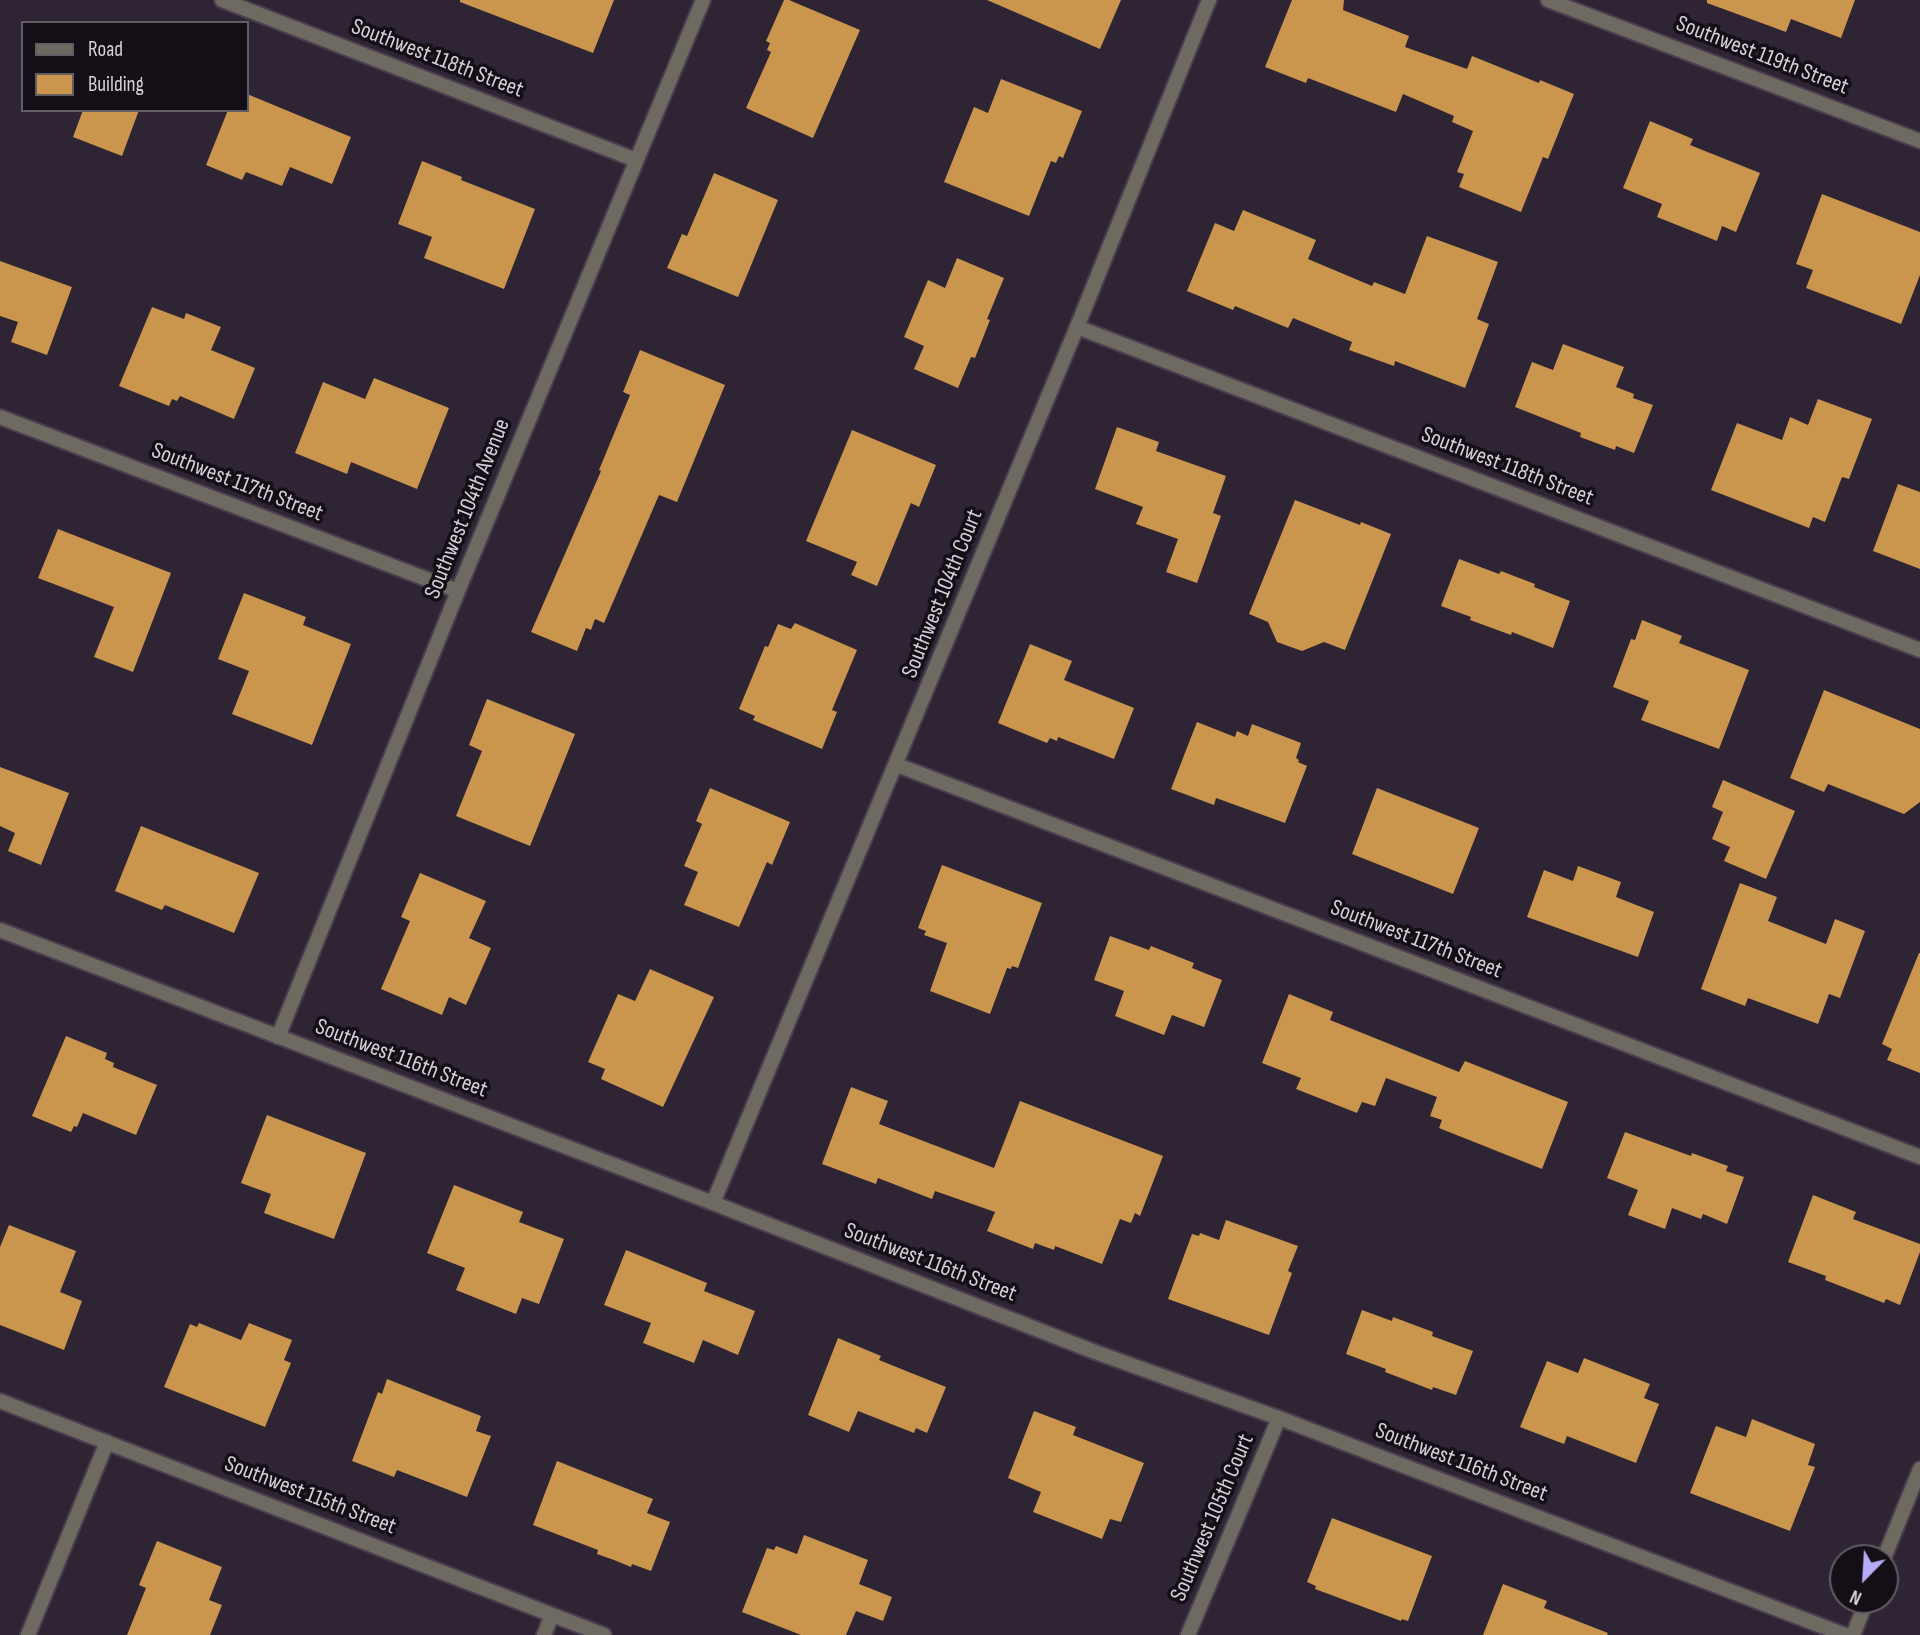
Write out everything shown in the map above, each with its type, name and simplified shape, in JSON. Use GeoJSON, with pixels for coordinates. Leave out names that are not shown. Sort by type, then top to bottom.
{"type":"FeatureCollection","features":[{"type":"Feature","properties":{"kind":"street","name":"Southwest 118th Street"},"geometry":{"type":"LineString","coordinates":[[222,0],[636,160]]}},
{"type":"Feature","properties":{"kind":"street","name":"Southwest 104th Avenue"},"geometry":{"type":"LineString","coordinates":[[278,1037],[458,591],[703,0]]}},
{"type":"Feature","properties":{"kind":"street","name":"Southwest 104th Court"},"geometry":{"type":"LineString","coordinates":[[713,1203],[897,765],[1209,0]]}},
{"type":"Feature","properties":{"kind":"street","name":"Southwest 119th Street"},"geometry":{"type":"LineString","coordinates":[[1548,0],[1920,141]]}},
{"type":"Feature","properties":{"kind":"street","name":"Southwest 118th Street"},"geometry":{"type":"LineString","coordinates":[[1077,327],[1920,650]]}},
{"type":"Feature","properties":{"kind":"street","name":"Southwest 117th Street"},"geometry":{"type":"LineString","coordinates":[[0,418],[458,591]]}},
{"type":"Feature","properties":{"kind":"street","name":"Southwest 117th Street"},"geometry":{"type":"LineString","coordinates":[[897,765],[1920,1157]]}},
{"type":"Feature","properties":{"kind":"street","name":"Southwest 116th Street"},"geometry":{"type":"LineString","coordinates":[[0,930],[1095,1352],[1279,1418],[1845,1635]]}},
{"type":"Feature","properties":{"kind":"street","name":"Southwest 115th Street"},"geometry":{"type":"LineString","coordinates":[[0,1401],[604,1635]]}},
{"type":"Feature","properties":{"kind":"street","name":"Southwest 105th Court"},"geometry":{"type":"LineString","coordinates":[[1188,1635],[1279,1418]]}},
{"type":"Feature","properties":{"kind":"street"},"geometry":{"type":"LineString","coordinates":[[28,1635],[107,1442]]}},
{"type":"Feature","properties":{"kind":"street"},"geometry":{"type":"LineString","coordinates":[[1890,1544],[1920,1469]]}},
{"type":"Feature","properties":{"kind":"street"},"geometry":{"type":"LineString","coordinates":[[1853,1635],[1861,1614]]}},
{"type":"Feature","properties":{"kind":"street"},"geometry":{"type":"LineString","coordinates":[[544,1635],[552,1615]]}},
{"type":"Feature","properties":{"kind":"building"},"geometry":{"type":"Polygon","coordinates":[[[460,0],[614,0],[593,53],[460,0]]]}},
{"type":"Feature","properties":{"kind":"building"},"geometry":{"type":"Polygon","coordinates":[[[784,0],[860,30],[813,138],[746,108],[771,52],[767,50],[770,43],[766,41],[784,0]]]}},
{"type":"Feature","properties":{"kind":"building"},"geometry":{"type":"Polygon","coordinates":[[[987,0],[1121,0],[1100,49],[987,0]]]}},
{"type":"Feature","properties":{"kind":"building"},"geometry":{"type":"Polygon","coordinates":[[[1292,0],[1344,0],[1343,10],[1409,36],[1405,47],[1467,69],[1472,56],[1574,94],[1548,159],[1543,157],[1521,212],[1459,187],[1464,174],[1457,172],[1473,131],[1452,122],[1454,116],[1403,94],[1396,112],[1308,78],[1306,83],[1265,67],[1292,0]]]}},
{"type":"Feature","properties":{"kind":"building"},"geometry":{"type":"Polygon","coordinates":[[[1707,0],[1855,0],[1841,38],[1791,19],[1786,32],[1707,3],[1707,0]]]}},
{"type":"Feature","properties":{"kind":"building"},"geometry":{"type":"Polygon","coordinates":[[[1001,79],[1082,111],[1063,158],[1059,156],[1056,163],[1051,161],[1029,216],[944,182],[974,107],[988,113],[1001,79]]]}},
{"type":"Feature","properties":{"kind":"building"},"geometry":{"type":"Polygon","coordinates":[[[248,94],[351,137],[332,184],[290,167],[282,186],[246,172],[242,180],[206,165],[227,112],[248,112],[248,94]]]}},
{"type":"Feature","properties":{"kind":"building"},"geometry":{"type":"Polygon","coordinates":[[[82,112],[138,112],[122,156],[73,137],[82,112]]]}},
{"type":"Feature","properties":{"kind":"building"},"geometry":{"type":"Polygon","coordinates":[[[1650,121],[1693,139],[1690,145],[1760,173],[1736,232],[1722,226],[1717,241],[1657,217],[1662,204],[1623,188],[1650,121]]]}},
{"type":"Feature","properties":{"kind":"building"},"geometry":{"type":"Polygon","coordinates":[[[422,161],[462,177],[461,180],[535,209],[504,289],[424,258],[432,237],[398,224],[422,161]]]}},
{"type":"Feature","properties":{"kind":"building"},"geometry":{"type":"Polygon","coordinates":[[[714,173],[778,200],[738,297],[667,268],[682,234],[687,236],[714,173]]]}},
{"type":"Feature","properties":{"kind":"building"},"geometry":{"type":"Polygon","coordinates":[[[1822,194],[1920,232],[1920,275],[1901,324],[1806,288],[1813,270],[1796,264],[1822,194]]]}},
{"type":"Feature","properties":{"kind":"building"},"geometry":{"type":"Polygon","coordinates":[[[1243,210],[1316,240],[1308,259],[1372,286],[1374,282],[1405,294],[1427,236],[1498,262],[1477,319],[1489,324],[1465,388],[1395,361],[1394,366],[1349,350],[1352,342],[1293,318],[1288,328],[1235,306],[1233,310],[1187,291],[1215,223],[1234,231],[1243,210]]]}},
{"type":"Feature","properties":{"kind":"building"},"geometry":{"type":"Polygon","coordinates":[[[957,258],[1004,278],[975,358],[971,357],[958,388],[914,369],[924,346],[904,337],[928,280],[945,288],[957,258]]]}},
{"type":"Feature","properties":{"kind":"building"},"geometry":{"type":"Polygon","coordinates":[[[0,261],[72,287],[47,355],[11,342],[18,322],[0,316],[0,261]]]}},
{"type":"Feature","properties":{"kind":"building"},"geometry":{"type":"Polygon","coordinates":[[[152,307],[184,319],[186,313],[221,327],[211,350],[255,368],[234,419],[180,396],[177,401],[172,399],[169,406],[119,386],[152,307]]]}},
{"type":"Feature","properties":{"kind":"building"},"geometry":{"type":"Polygon","coordinates":[[[1563,344],[1624,367],[1616,387],[1634,394],[1633,398],[1653,405],[1634,453],[1616,446],[1615,450],[1580,437],[1581,433],[1515,407],[1532,362],[1553,370],[1563,344]]]}},
{"type":"Feature","properties":{"kind":"building"},"geometry":{"type":"Polygon","coordinates":[[[640,350],[725,385],[677,502],[659,495],[604,623],[595,619],[591,630],[586,628],[577,651],[531,632],[601,471],[599,470],[630,395],[623,392],[640,350]]]}},
{"type":"Feature","properties":{"kind":"building"},"geometry":{"type":"Polygon","coordinates":[[[374,378],[449,408],[417,489],[351,462],[347,474],[295,453],[323,382],[365,399],[374,378]]]}},
{"type":"Feature","properties":{"kind":"building"},"geometry":{"type":"Polygon","coordinates":[[[1818,399],[1872,419],[1849,479],[1842,477],[1825,522],[1813,517],[1809,528],[1711,490],[1737,423],[1782,440],[1790,417],[1808,425],[1818,399]]]}},
{"type":"Feature","properties":{"kind":"building"},"geometry":{"type":"Polygon","coordinates":[[[1117,427],[1159,442],[1156,451],[1226,476],[1213,513],[1221,516],[1197,583],[1166,572],[1178,539],[1136,524],[1143,507],[1095,489],[1117,427]]]}},
{"type":"Feature","properties":{"kind":"building"},"geometry":{"type":"Polygon","coordinates":[[[852,430],[936,465],[919,507],[911,503],[877,586],[851,575],[857,562],[806,541],[852,430]]]}},
{"type":"Feature","properties":{"kind":"building"},"geometry":{"type":"Polygon","coordinates":[[[1898,484],[1920,492],[1920,569],[1873,551],[1898,484]]]}},
{"type":"Feature","properties":{"kind":"building"},"geometry":{"type":"Polygon","coordinates":[[[1295,500],[1391,534],[1345,650],[1324,642],[1302,651],[1277,642],[1268,622],[1249,614],[1295,500]]]}},
{"type":"Feature","properties":{"kind":"building"},"geometry":{"type":"Polygon","coordinates":[[[58,529],[171,573],[133,672],[94,657],[114,607],[38,578],[58,529]]]}},
{"type":"Feature","properties":{"kind":"building"},"geometry":{"type":"Polygon","coordinates":[[[1459,559],[1499,574],[1501,571],[1570,601],[1553,648],[1470,620],[1471,617],[1441,606],[1459,559]]]}},
{"type":"Feature","properties":{"kind":"building"},"geometry":{"type":"Polygon","coordinates":[[[244,593],[306,617],[303,625],[351,644],[312,745],[232,714],[249,671],[218,659],[244,593]]]}},
{"type":"Feature","properties":{"kind":"building"},"geometry":{"type":"Polygon","coordinates":[[[1642,620],[1682,636],[1679,643],[1749,670],[1719,749],[1641,720],[1649,701],[1613,687],[1631,639],[1635,640],[1642,620]]]}},
{"type":"Feature","properties":{"kind":"building"},"geometry":{"type":"Polygon","coordinates":[[[795,623],[857,650],[832,710],[837,712],[822,749],[753,720],[755,716],[739,709],[765,646],[768,647],[778,624],[791,629],[795,623]]]}},
{"type":"Feature","properties":{"kind":"building"},"geometry":{"type":"Polygon","coordinates":[[[1030,644],[1072,661],[1064,680],[1134,708],[1114,759],[1058,737],[1057,741],[1050,738],[1047,743],[998,723],[1030,644]]]}},
{"type":"Feature","properties":{"kind":"building"},"geometry":{"type":"Polygon","coordinates":[[[1824,690],[1920,729],[1920,802],[1904,814],[1828,784],[1824,792],[1790,778],[1824,690]]]}},
{"type":"Feature","properties":{"kind":"building"},"geometry":{"type":"Polygon","coordinates":[[[487,699],[575,734],[530,846],[456,816],[482,751],[469,745],[487,699]]]}},
{"type":"Feature","properties":{"kind":"building"},"geometry":{"type":"Polygon","coordinates":[[[1197,722],[1235,737],[1237,731],[1248,736],[1252,724],[1301,743],[1296,758],[1307,766],[1285,823],[1216,798],[1214,805],[1171,789],[1197,722]]]}},
{"type":"Feature","properties":{"kind":"building"},"geometry":{"type":"Polygon","coordinates":[[[0,767],[69,793],[41,865],[8,851],[15,833],[0,826],[0,767]]]}},
{"type":"Feature","properties":{"kind":"building"},"geometry":{"type":"Polygon","coordinates":[[[1723,780],[1795,811],[1766,879],[1724,861],[1730,847],[1712,839],[1723,812],[1712,807],[1723,780]]]}},
{"type":"Feature","properties":{"kind":"building"},"geometry":{"type":"Polygon","coordinates":[[[710,788],[790,822],[772,865],[767,862],[739,927],[684,905],[698,872],[684,866],[702,824],[696,821],[710,788]]]}},
{"type":"Feature","properties":{"kind":"building"},"geometry":{"type":"Polygon","coordinates":[[[1377,788],[1479,828],[1453,894],[1352,854],[1377,788]]]}},
{"type":"Feature","properties":{"kind":"building"},"geometry":{"type":"Polygon","coordinates":[[[141,826],[259,873],[234,933],[165,905],[162,910],[115,891],[141,826]]]}},
{"type":"Feature","properties":{"kind":"building"},"geometry":{"type":"Polygon","coordinates":[[[942,865],[1042,903],[1018,968],[1007,968],[990,1014],[930,991],[947,943],[924,935],[926,931],[918,928],[942,865]]]}},
{"type":"Feature","properties":{"kind":"building"},"geometry":{"type":"Polygon","coordinates":[[[1578,866],[1621,882],[1616,897],[1654,912],[1638,957],[1527,917],[1544,870],[1573,881],[1578,866]]]}},
{"type":"Feature","properties":{"kind":"building"},"geometry":{"type":"Polygon","coordinates":[[[420,873],[486,901],[469,938],[491,948],[466,1005],[449,997],[442,1015],[381,989],[410,921],[401,917],[420,873]]]}},
{"type":"Feature","properties":{"kind":"building"},"geometry":{"type":"Polygon","coordinates":[[[1740,883],[1777,897],[1768,921],[1826,944],[1835,919],[1865,931],[1840,998],[1829,994],[1818,1024],[1748,998],[1745,1006],[1701,989],[1740,883]]]}},
{"type":"Feature","properties":{"kind":"building"},"geometry":{"type":"Polygon","coordinates":[[[1110,936],[1149,950],[1151,946],[1194,963],[1192,968],[1222,980],[1204,1027],[1172,1015],[1164,1035],[1115,1016],[1124,991],[1094,980],[1110,936]]]}},
{"type":"Feature","properties":{"kind":"building"},"geometry":{"type":"Polygon","coordinates":[[[1919,953],[1920,1073],[1887,1060],[1892,1049],[1882,1044],[1919,953]]]}},
{"type":"Feature","properties":{"kind":"building"},"geometry":{"type":"Polygon","coordinates":[[[650,969],[714,997],[663,1107],[601,1079],[605,1069],[588,1062],[618,994],[635,1001],[650,969]]]}},
{"type":"Feature","properties":{"kind":"building"},"geometry":{"type":"Polygon","coordinates":[[[1289,994],[1333,1012],[1330,1020],[1459,1072],[1465,1061],[1568,1102],[1542,1169],[1439,1128],[1442,1120],[1430,1116],[1437,1097],[1386,1078],[1375,1106],[1362,1102],[1357,1113],[1296,1089],[1301,1078],[1262,1063],[1289,994]]]}},
{"type":"Feature","properties":{"kind":"building"},"geometry":{"type":"Polygon","coordinates":[[[66,1036],[107,1053],[105,1059],[114,1063],[113,1067],[157,1085],[136,1135],[83,1113],[77,1127],[74,1126],[71,1132],[32,1116],[66,1036]]]}},
{"type":"Feature","properties":{"kind":"building"},"geometry":{"type":"Polygon","coordinates":[[[851,1087],[888,1101],[879,1124],[994,1168],[1020,1101],[1163,1156],[1140,1216],[1135,1213],[1131,1223],[1120,1219],[1102,1264],[1055,1246],[1054,1250],[1035,1243],[1033,1249],[987,1231],[995,1212],[935,1191],[932,1199],[878,1178],[876,1184],[822,1164],[851,1087]]]}},
{"type":"Feature","properties":{"kind":"building"},"geometry":{"type":"Polygon","coordinates":[[[267,1115],[366,1153],[334,1239],[264,1213],[271,1194],[241,1183],[267,1115]]]}},
{"type":"Feature","properties":{"kind":"building"},"geometry":{"type":"Polygon","coordinates":[[[1625,1132],[1691,1156],[1692,1153],[1728,1166],[1726,1171],[1744,1177],[1727,1224],[1703,1214],[1701,1219],[1672,1208],[1665,1229],[1628,1215],[1638,1190],[1607,1178],[1625,1132]]]}},
{"type":"Feature","properties":{"kind":"building"},"geometry":{"type":"Polygon","coordinates":[[[454,1185],[523,1212],[519,1222],[564,1239],[539,1304],[522,1298],[516,1314],[456,1290],[465,1268],[427,1253],[454,1185]]]}},
{"type":"Feature","properties":{"kind":"building"},"geometry":{"type":"Polygon","coordinates":[[[1813,1195],[1856,1212],[1853,1219],[1920,1244],[1920,1252],[1900,1305],[1886,1299],[1884,1303],[1788,1262],[1813,1195]]]}},
{"type":"Feature","properties":{"kind":"building"},"geometry":{"type":"Polygon","coordinates":[[[1226,1220],[1298,1246],[1288,1271],[1292,1273],[1269,1335],[1168,1299],[1192,1234],[1199,1236],[1200,1233],[1219,1240],[1226,1220]]]}},
{"type":"Feature","properties":{"kind":"building"},"geometry":{"type":"Polygon","coordinates":[[[9,1225],[76,1251],[60,1292],[82,1301],[64,1350],[0,1325],[0,1247],[9,1225]]]}},
{"type":"Feature","properties":{"kind":"building"},"geometry":{"type":"Polygon","coordinates":[[[626,1250],[707,1283],[704,1291],[755,1311],[738,1355],[703,1340],[694,1363],[643,1343],[651,1323],[604,1305],[626,1250]]]}},
{"type":"Feature","properties":{"kind":"building"},"geometry":{"type":"Polygon","coordinates":[[[1362,1310],[1392,1321],[1393,1317],[1433,1332],[1432,1336],[1473,1351],[1456,1395],[1433,1387],[1432,1390],[1346,1354],[1362,1310]]]}},
{"type":"Feature","properties":{"kind":"building"},"geometry":{"type":"Polygon","coordinates":[[[199,1323],[241,1340],[249,1323],[292,1340],[284,1360],[291,1363],[265,1427],[164,1387],[190,1324],[197,1327],[199,1323]]]}},
{"type":"Feature","properties":{"kind":"building"},"geometry":{"type":"Polygon","coordinates":[[[838,1338],[881,1356],[879,1360],[946,1387],[927,1433],[916,1428],[914,1433],[858,1411],[849,1432],[808,1415],[838,1338]]]}},
{"type":"Feature","properties":{"kind":"building"},"geometry":{"type":"Polygon","coordinates":[[[1584,1358],[1650,1384],[1644,1398],[1659,1404],[1636,1463],[1567,1436],[1564,1444],[1520,1427],[1547,1361],[1578,1373],[1584,1358]]]}},
{"type":"Feature","properties":{"kind":"building"},"geometry":{"type":"Polygon","coordinates":[[[387,1379],[481,1416],[476,1431],[491,1436],[467,1497],[397,1470],[394,1477],[352,1461],[378,1392],[382,1394],[387,1379]]]}},
{"type":"Feature","properties":{"kind":"building"},"geometry":{"type":"Polygon","coordinates":[[[1034,1411],[1076,1427],[1073,1435],[1144,1463],[1121,1522],[1110,1519],[1102,1539],[1033,1512],[1041,1492],[1008,1478],[1034,1411]]]}},
{"type":"Feature","properties":{"kind":"building"},"geometry":{"type":"Polygon","coordinates":[[[1752,1419],[1815,1444],[1808,1465],[1815,1467],[1790,1531],[1690,1493],[1716,1426],[1746,1437],[1752,1419]]]}},
{"type":"Feature","properties":{"kind":"building"},"geometry":{"type":"Polygon","coordinates":[[[557,1461],[653,1499],[647,1513],[670,1522],[651,1571],[632,1564],[631,1567],[597,1554],[598,1550],[533,1525],[557,1461]]]}},
{"type":"Feature","properties":{"kind":"building"},"geometry":{"type":"Polygon","coordinates":[[[1332,1518],[1432,1556],[1408,1621],[1401,1621],[1315,1589],[1316,1586],[1307,1582],[1332,1518]]]}},
{"type":"Feature","properties":{"kind":"building"},"geometry":{"type":"Polygon","coordinates":[[[804,1535],[868,1560],[859,1584],[892,1597],[883,1621],[856,1611],[846,1635],[801,1635],[742,1612],[767,1548],[774,1550],[776,1546],[797,1554],[804,1535]]]}},
{"type":"Feature","properties":{"kind":"building"},"geometry":{"type":"Polygon","coordinates":[[[157,1541],[222,1567],[209,1600],[222,1605],[210,1635],[127,1635],[146,1588],[139,1585],[157,1541]]]}},
{"type":"Feature","properties":{"kind":"building"},"geometry":{"type":"Polygon","coordinates":[[[1503,1584],[1547,1601],[1544,1608],[1608,1633],[1483,1635],[1503,1584]]]}}]}
